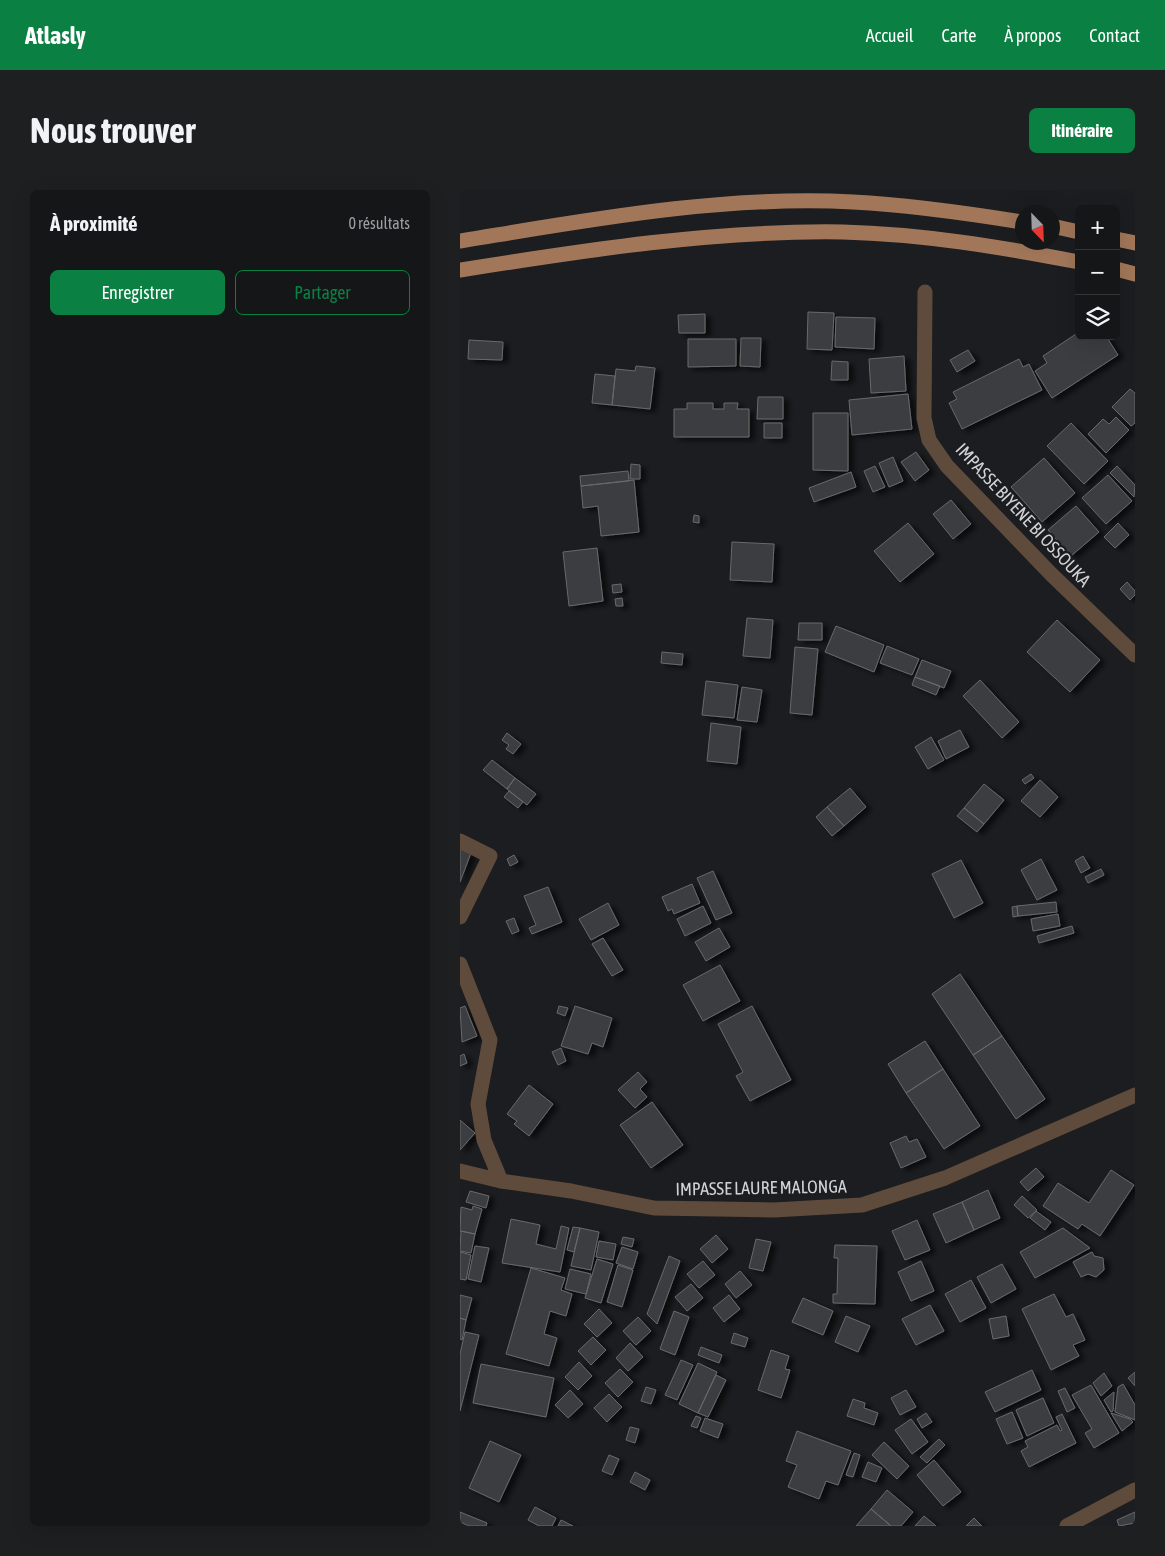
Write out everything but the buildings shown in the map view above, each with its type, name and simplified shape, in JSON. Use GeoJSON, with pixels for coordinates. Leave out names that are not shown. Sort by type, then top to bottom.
{"type":"FeatureCollection","features":[{"type":"Feature","properties":{"kind":"main road"},"geometry":{"type":"LineString","coordinates":[[460,240],[616,217],[694,208],[771,203],[851,202],[917,207],[1015,221]]}},
{"type":"Feature","properties":{"kind":"main road"},"geometry":{"type":"LineString","coordinates":[[1060,228],[1075,231]]}},
{"type":"Feature","properties":{"kind":"main road"},"geometry":{"type":"LineString","coordinates":[[460,270],[602,248],[683,239],[798,233],[912,236],[1075,261]]}},
{"type":"Feature","properties":{"kind":"main road"},"geometry":{"type":"LineString","coordinates":[[1120,240],[1135,244]]}},
{"type":"Feature","properties":{"kind":"main road"},"geometry":{"type":"LineString","coordinates":[[1120,270],[1135,274]]}},
{"type":"Feature","properties":{"kind":"street","name":"IMPASSE BIYENE BI OSSOUKA"},"geometry":{"type":"LineString","coordinates":[[925,292],[924,418],[929,440],[947,466],[1051,574],[1135,656]]}},
{"type":"Feature","properties":{"kind":"street"},"geometry":{"type":"LineString","coordinates":[[460,840],[490,856],[460,918]]}},
{"type":"Feature","properties":{"kind":"street"},"geometry":{"type":"LineString","coordinates":[[460,964],[490,1040],[478,1104],[484,1140],[501,1181]]}},
{"type":"Feature","properties":{"kind":"street","name":"IMPASSE LAURE MALONGA"},"geometry":{"type":"LineString","coordinates":[[460,1171],[501,1181],[571,1191],[654,1208],[774,1210],[862,1205],[945,1178],[1135,1095]]}},
{"type":"Feature","properties":{"kind":"street"},"geometry":{"type":"LineString","coordinates":[[1066,1526],[1135,1490]]}}]}
